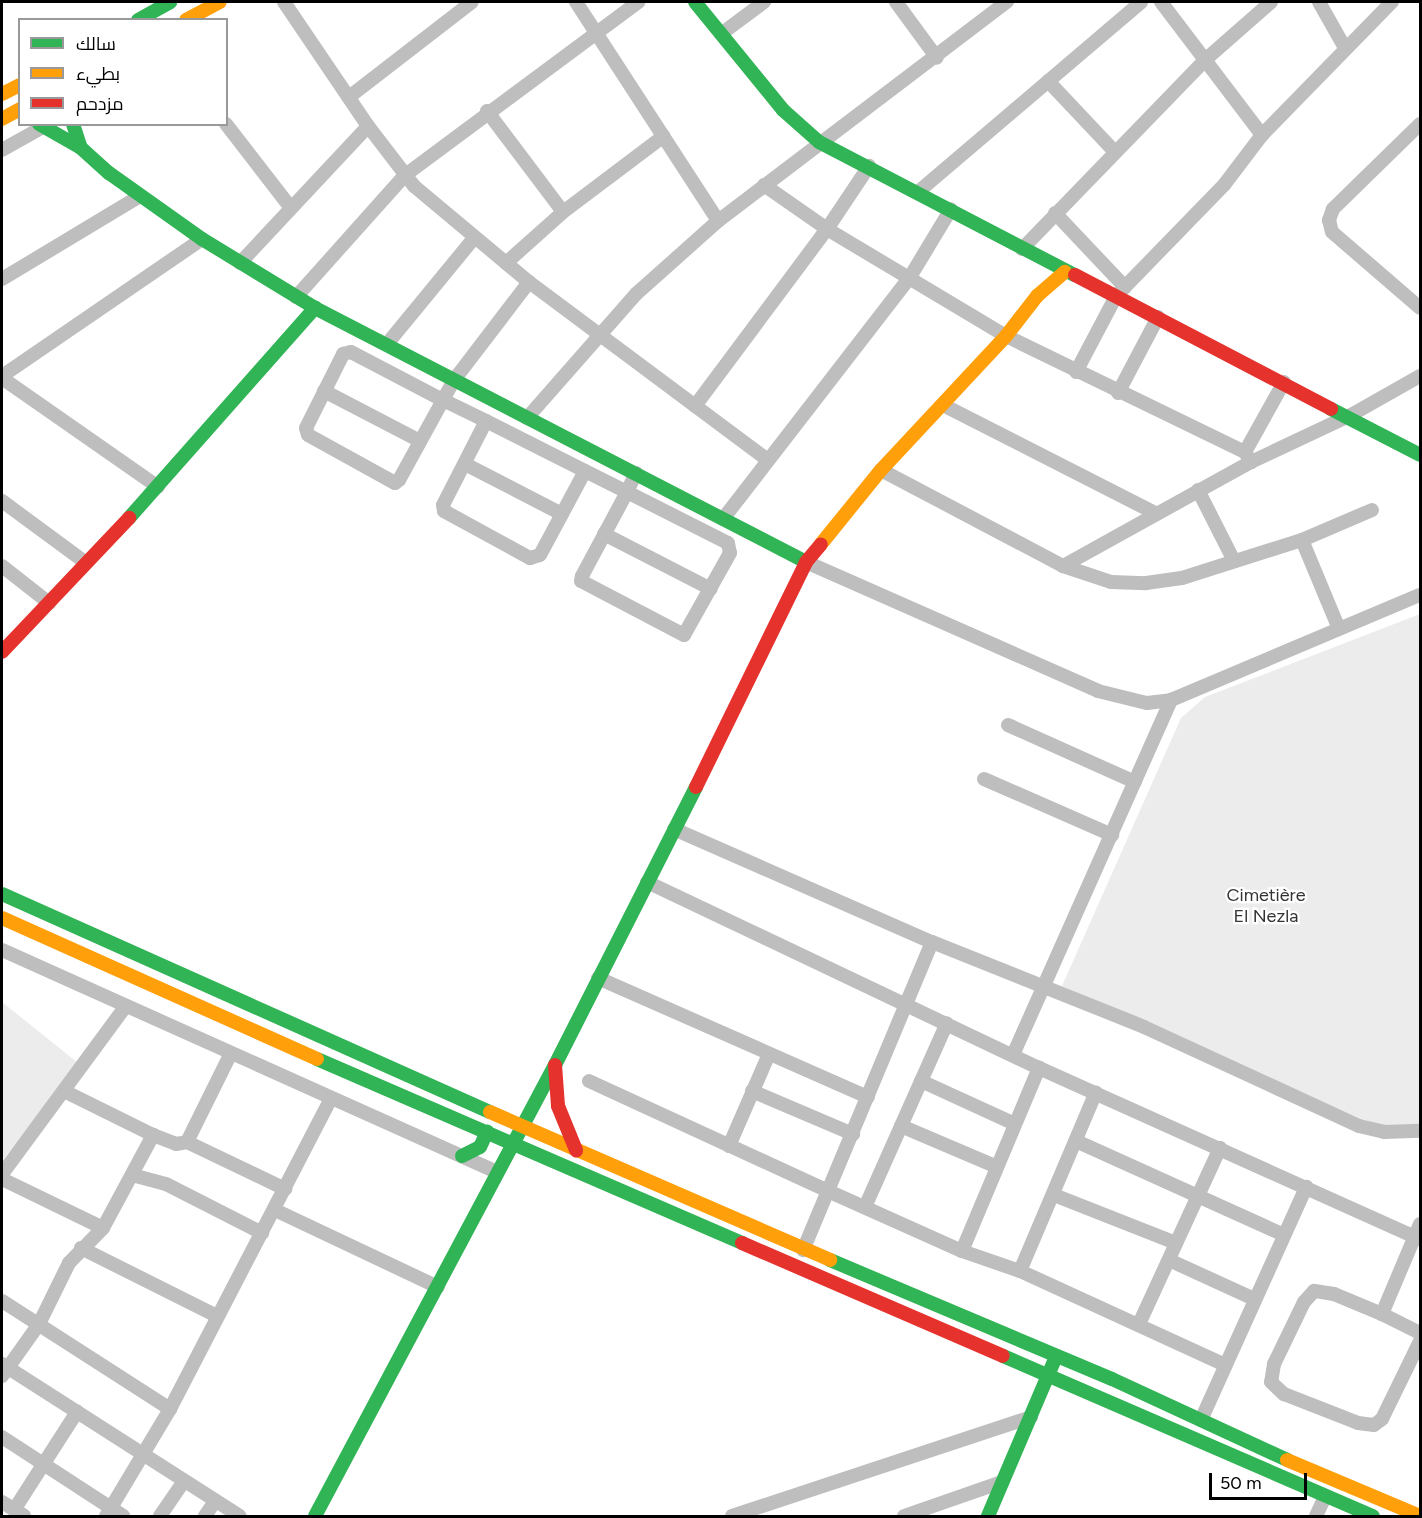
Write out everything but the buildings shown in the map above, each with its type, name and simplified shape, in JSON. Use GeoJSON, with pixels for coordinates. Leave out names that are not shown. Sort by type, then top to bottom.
{"type":"FeatureCollection","features":[{"type":"Feature","properties":{"kind":"main road"},"geometry":{"type":"LineString","coordinates":[[142,18],[170,2]]}},
{"type":"Feature","properties":{"kind":"main road"},"geometry":{"type":"LineString","coordinates":[[190,18],[220,2]]}},
{"type":"Feature","properties":{"kind":"main road"},"geometry":{"type":"LineString","coordinates":[[695,2],[783,110],[819,142],[951,209],[1065,272],[1120,292],[1158,317],[1351,415],[1420,455]]}},
{"type":"Feature","properties":{"kind":"main road"},"geometry":{"type":"LineString","coordinates":[[2,94],[18,86]]}},
{"type":"Feature","properties":{"kind":"main road"},"geometry":{"type":"LineString","coordinates":[[2,119],[18,111]]}},
{"type":"Feature","properties":{"kind":"main road"},"geometry":{"type":"LineString","coordinates":[[41,126],[81,148],[140,196],[202,239],[315,308],[806,562]]}},
{"type":"Feature","properties":{"kind":"main road"},"geometry":{"type":"LineString","coordinates":[[75,126],[81,148]]}},
{"type":"Feature","properties":{"kind":"main road"},"geometry":{"type":"LineString","coordinates":[[1037,296],[1049,263]]}},
{"type":"Feature","properties":{"kind":"main road"},"geometry":{"type":"LineString","coordinates":[[315,1516],[555,1065],[806,562],[881,470],[1006,336],[1037,296],[1065,272]]}},
{"type":"Feature","properties":{"kind":"main road"},"geometry":{"type":"LineString","coordinates":[[2,652],[158,487],[315,308]]}},
{"type":"Feature","properties":{"kind":"main road"},"geometry":{"type":"LineString","coordinates":[[2,894],[803,1250],[1056,1356],[1420,1516]]}},
{"type":"Feature","properties":{"kind":"main road"},"geometry":{"type":"LineString","coordinates":[[2,918],[1047,1377],[1373,1516]]}},
{"type":"Feature","properties":{"kind":"main road"},"geometry":{"type":"LineString","coordinates":[[555,1065],[558,1107],[576,1150]]}},
{"type":"Feature","properties":{"kind":"main road"},"geometry":{"type":"LineString","coordinates":[[462,1156],[480,1147],[487,1132]]}},
{"type":"Feature","properties":{"kind":"main road"},"geometry":{"type":"LineString","coordinates":[[988,1516],[1056,1356]]}},
{"type":"Feature","properties":{"kind":"street"},"geometry":{"type":"LineString","coordinates":[[284,2],[404,176],[474,238],[529,282],[768,460]]}},
{"type":"Feature","properties":{"kind":"street"},"geometry":{"type":"LineString","coordinates":[[349,97],[469,2]]}},
{"type":"Feature","properties":{"kind":"street"},"geometry":{"type":"LineString","coordinates":[[576,2],[718,221]]}},
{"type":"Feature","properties":{"kind":"street"},"geometry":{"type":"LineString","coordinates":[[296,297],[404,176],[487,111],[638,2]]}},
{"type":"Feature","properties":{"kind":"street"},"geometry":{"type":"LineString","coordinates":[[721,34],[764,2]]}},
{"type":"Feature","properties":{"kind":"street"},"geometry":{"type":"LineString","coordinates":[[896,2],[937,58]]}},
{"type":"Feature","properties":{"kind":"street"},"geometry":{"type":"LineString","coordinates":[[527,417],[598,333],[636,294],[718,221],[819,142],[937,58],[1007,2]]}},
{"type":"Feature","properties":{"kind":"street"},"geometry":{"type":"LineString","coordinates":[[918,192],[1141,2]]}},
{"type":"Feature","properties":{"kind":"street"},"geometry":{"type":"LineString","coordinates":[[1161,2],[1262,135]]}},
{"type":"Feature","properties":{"kind":"street"},"geometry":{"type":"LineString","coordinates":[[1022,249],[1205,60],[1271,2]]}},
{"type":"Feature","properties":{"kind":"street"},"geometry":{"type":"LineString","coordinates":[[1318,2],[1345,48]]}},
{"type":"Feature","properties":{"kind":"street"},"geometry":{"type":"LineString","coordinates":[[1076,372],[1120,292],[1224,185],[1262,135],[1392,2]]}},
{"type":"Feature","properties":{"kind":"street"},"geometry":{"type":"LineString","coordinates":[[1048,81],[1115,152]]}},
{"type":"Feature","properties":{"kind":"street"},"geometry":{"type":"LineString","coordinates":[[487,111],[563,212]]}},
{"type":"Feature","properties":{"kind":"street"},"geometry":{"type":"LineString","coordinates":[[1420,124],[1333,209],[1329,220],[1332,232],[1420,308]]}},
{"type":"Feature","properties":{"kind":"street"},"geometry":{"type":"LineString","coordinates":[[2,150],[41,126]]}},
{"type":"Feature","properties":{"kind":"street"},"geometry":{"type":"LineString","coordinates":[[228,126],[291,208]]}},
{"type":"Feature","properties":{"kind":"street"},"geometry":{"type":"LineString","coordinates":[[240,263],[368,126]]}},
{"type":"Feature","properties":{"kind":"street"},"geometry":{"type":"LineString","coordinates":[[506,263],[563,212],[663,136]]}},
{"type":"Feature","properties":{"kind":"street"},"geometry":{"type":"LineString","coordinates":[[695,406],[827,229],[869,166]]}},
{"type":"Feature","properties":{"kind":"street"},"geometry":{"type":"LineString","coordinates":[[764,185],[827,229],[1006,336],[1248,457]]}},
{"type":"Feature","properties":{"kind":"street"},"geometry":{"type":"LineString","coordinates":[[2,279],[140,196]]}},
{"type":"Feature","properties":{"kind":"street"},"geometry":{"type":"LineString","coordinates":[[723,519],[910,277],[951,209]]}},
{"type":"Feature","properties":{"kind":"street"},"geometry":{"type":"LineString","coordinates":[[1055,213],[1120,292]]}},
{"type":"Feature","properties":{"kind":"street"},"geometry":{"type":"LineString","coordinates":[[387,344],[474,238]]}},
{"type":"Feature","properties":{"kind":"street"},"geometry":{"type":"LineString","coordinates":[[158,487],[2,377],[202,239]]}},
{"type":"Feature","properties":{"kind":"street"},"geometry":{"type":"LineString","coordinates":[[529,282],[454,380],[443,400],[420,441],[399,480],[390,482],[308,435],[306,428],[346,352],[443,400],[486,421],[585,471],[627,492],[728,543],[730,553],[689,632],[679,635],[581,581],[604,534],[627,492],[636,474]]}},
{"type":"Feature","properties":{"kind":"street"},"geometry":{"type":"LineString","coordinates":[[1118,393],[1158,317]]}},
{"type":"Feature","properties":{"kind":"street"},"geometry":{"type":"LineString","coordinates":[[1062,566],[1198,490],[1248,457],[1351,415],[1420,376]]}},
{"type":"Feature","properties":{"kind":"street"},"geometry":{"type":"LineString","coordinates":[[1248,457],[1284,382]]}},
{"type":"Feature","properties":{"kind":"street"},"geometry":{"type":"LineString","coordinates":[[324,391],[420,441]]}},
{"type":"Feature","properties":{"kind":"street"},"geometry":{"type":"LineString","coordinates":[[944,405],[1155,513]]}},
{"type":"Feature","properties":{"kind":"street"},"geometry":{"type":"LineString","coordinates":[[486,421],[443,506],[444,512],[530,558],[540,555],[585,471]]}},
{"type":"Feature","properties":{"kind":"street"},"geometry":{"type":"LineString","coordinates":[[465,464],[562,514]]}},
{"type":"Feature","properties":{"kind":"street"},"geometry":{"type":"LineString","coordinates":[[881,470],[1062,566],[1111,582],[1146,583],[1182,578],[1302,540],[1372,510]]}},
{"type":"Feature","properties":{"kind":"street"},"geometry":{"type":"LineString","coordinates":[[1198,490],[1234,561]]}},
{"type":"Feature","properties":{"kind":"street"},"geometry":{"type":"LineString","coordinates":[[2,501],[86,562]]}},
{"type":"Feature","properties":{"kind":"street"},"geometry":{"type":"LineString","coordinates":[[604,534],[711,589]]}},
{"type":"Feature","properties":{"kind":"street"},"geometry":{"type":"LineString","coordinates":[[1302,540],[1339,628]]}},
{"type":"Feature","properties":{"kind":"street"},"geometry":{"type":"LineString","coordinates":[[806,562],[1098,691],[1128,701],[1171,700],[1420,595]]}},
{"type":"Feature","properties":{"kind":"street"},"geometry":{"type":"LineString","coordinates":[[2,566],[49,603]]}},
{"type":"Feature","properties":{"kind":"street"},"geometry":{"type":"LineString","coordinates":[[1013,1055],[1171,700]]}},
{"type":"Feature","properties":{"kind":"street"},"geometry":{"type":"LineString","coordinates":[[1008,725],[1135,782]]}},
{"type":"Feature","properties":{"kind":"street"},"geometry":{"type":"LineString","coordinates":[[984,779],[1112,835]]}},
{"type":"Feature","properties":{"kind":"street"},"geometry":{"type":"LineString","coordinates":[[674,829],[1042,990],[1144,1027],[1359,1126],[1384,1132],[1420,1131]]}},
{"type":"Feature","properties":{"kind":"street"},"geometry":{"type":"LineString","coordinates":[[647,882],[908,1003],[1039,1068],[1305,1187],[1418,1233],[1382,1314]]}},
{"type":"Feature","properties":{"kind":"street"},"geometry":{"type":"LineString","coordinates":[[803,1250],[932,942]]}},
{"type":"Feature","properties":{"kind":"street"},"geometry":{"type":"LineString","coordinates":[[2,950],[230,1055],[497,1172]]}},
{"type":"Feature","properties":{"kind":"street"},"geometry":{"type":"LineString","coordinates":[[598,978],[868,1097]]}},
{"type":"Feature","properties":{"kind":"street"},"geometry":{"type":"LineString","coordinates":[[103,1228],[2,1176],[66,1092],[125,1007]]}},
{"type":"Feature","properties":{"kind":"street"},"geometry":{"type":"LineString","coordinates":[[865,1207],[947,1023]]}},
{"type":"Feature","properties":{"kind":"street"},"geometry":{"type":"LineString","coordinates":[[729,1146],[770,1053]]}},
{"type":"Feature","properties":{"kind":"street"},"geometry":{"type":"LineString","coordinates":[[187,1142],[230,1055]]}},
{"type":"Feature","properties":{"kind":"street"},"geometry":{"type":"LineString","coordinates":[[962,1251],[1039,1068]]}},
{"type":"Feature","properties":{"kind":"street"},"geometry":{"type":"LineString","coordinates":[[589,1081],[962,1251],[1020,1271],[1225,1365]]}},
{"type":"Feature","properties":{"kind":"street"},"geometry":{"type":"LineString","coordinates":[[921,1081],[1016,1124]]}},
{"type":"Feature","properties":{"kind":"street"},"geometry":{"type":"LineString","coordinates":[[752,1091],[853,1134]]}},
{"type":"Feature","properties":{"kind":"street"},"geometry":{"type":"LineString","coordinates":[[66,1092],[153,1135],[176,1144],[187,1142],[285,1188]]}},
{"type":"Feature","properties":{"kind":"street"},"geometry":{"type":"LineString","coordinates":[[1020,1271],[1096,1092]]}},
{"type":"Feature","properties":{"kind":"street"},"geometry":{"type":"LineString","coordinates":[[108,1512],[144,1456],[170,1409],[331,1099]]}},
{"type":"Feature","properties":{"kind":"street"},"geometry":{"type":"LineString","coordinates":[[901,1126],[997,1167]]}},
{"type":"Feature","properties":{"kind":"street"},"geometry":{"type":"LineString","coordinates":[[153,1135],[103,1228],[81,1248],[69,1263],[39,1324],[3,1369],[77,1412],[240,1516]]}},
{"type":"Feature","properties":{"kind":"street"},"geometry":{"type":"LineString","coordinates":[[1076,1141],[1284,1235]]}},
{"type":"Feature","properties":{"kind":"street"},"geometry":{"type":"LineString","coordinates":[[1139,1324],[1220,1148]]}},
{"type":"Feature","properties":{"kind":"street"},"geometry":{"type":"LineString","coordinates":[[132,1176],[166,1184],[262,1233]]}},
{"type":"Feature","properties":{"kind":"street"},"geometry":{"type":"LineString","coordinates":[[1201,1420],[1305,1187]]}},
{"type":"Feature","properties":{"kind":"street"},"geometry":{"type":"LineString","coordinates":[[1054,1195],[1176,1243]]}},
{"type":"Feature","properties":{"kind":"street"},"geometry":{"type":"LineString","coordinates":[[274,1210],[438,1287]]}},
{"type":"Feature","properties":{"kind":"street"},"geometry":{"type":"LineString","coordinates":[[81,1248],[217,1316]]}},
{"type":"Feature","properties":{"kind":"street"},"geometry":{"type":"LineString","coordinates":[[1169,1260],[1254,1299]]}},
{"type":"Feature","properties":{"kind":"street"},"geometry":{"type":"LineString","coordinates":[[1420,1333],[1335,1294],[1314,1291],[1304,1302],[1274,1364],[1271,1382],[1284,1394],[1358,1423],[1374,1425],[1382,1419],[1420,1341]]}},
{"type":"Feature","properties":{"kind":"street"},"geometry":{"type":"LineString","coordinates":[[2,1301],[170,1409]]}},
{"type":"Feature","properties":{"kind":"street"},"geometry":{"type":"LineString","coordinates":[[2,1502],[19,1513],[77,1412]]}},
{"type":"Feature","properties":{"kind":"street"},"geometry":{"type":"LineString","coordinates":[[732,1516],[1031,1417]]}},
{"type":"Feature","properties":{"kind":"street"},"geometry":{"type":"LineString","coordinates":[[2,1437],[108,1512],[123,1516]]}},
{"type":"Feature","properties":{"kind":"street"},"geometry":{"type":"LineString","coordinates":[[160,1516],[184,1481]]}},
{"type":"Feature","properties":{"kind":"street"},"geometry":{"type":"LineString","coordinates":[[904,1516],[1002,1482]]}},
{"type":"Feature","properties":{"kind":"street"},"geometry":{"type":"LineString","coordinates":[[1316,1516],[1325,1497]]}},
{"type":"Feature","properties":{"kind":"street"},"geometry":{"type":"LineString","coordinates":[[205,1516],[216,1501]]}},
{"type":"Feature","properties":{"kind":"green space","name":"Cimetière El Nezla"},"geometry":{"type":"Polygon","coordinates":[[[1420,614],[1420,1125],[1375,1125],[1062,986],[1181,718],[1205,697],[1420,614]]]}},
{"type":"Feature","properties":{"kind":"green space"},"geometry":{"type":"Polygon","coordinates":[[[2,1002],[78,1063],[2,1161],[2,1002]]]}},
{"type":"Feature","properties":{"kind":"traffic: fast"},"geometry":{"type":"LineString","coordinates":[[142,18],[170,2]]}},
{"type":"Feature","properties":{"kind":"traffic: fast"},"geometry":{"type":"LineString","coordinates":[[695,2],[783,110],[819,142],[1075,275]]}},
{"type":"Feature","properties":{"kind":"traffic: fast"},"geometry":{"type":"LineString","coordinates":[[42,126],[81,148],[109,173],[202,239],[315,308],[806,562]]}},
{"type":"Feature","properties":{"kind":"traffic: fast"},"geometry":{"type":"LineString","coordinates":[[74,126],[81,148]]}},
{"type":"Feature","properties":{"kind":"traffic: fast"},"geometry":{"type":"LineString","coordinates":[[129,518],[315,308]]}},
{"type":"Feature","properties":{"kind":"traffic: fast"},"geometry":{"type":"LineString","coordinates":[[1331,409],[1420,455]]}},
{"type":"Feature","properties":{"kind":"traffic: fast"},"geometry":{"type":"LineString","coordinates":[[315,1516],[555,1065],[696,787]]}},
{"type":"Feature","properties":{"kind":"traffic: fast"},"geometry":{"type":"LineString","coordinates":[[2,894],[490,1112]]}},
{"type":"Feature","properties":{"kind":"traffic: fast"},"geometry":{"type":"LineString","coordinates":[[317,1059],[742,1243]]}},
{"type":"Feature","properties":{"kind":"traffic: fast"},"geometry":{"type":"LineString","coordinates":[[462,1156],[480,1147],[487,1132]]}},
{"type":"Feature","properties":{"kind":"traffic: fast"},"geometry":{"type":"LineString","coordinates":[[830,1260],[1112,1379],[1287,1460]]}},
{"type":"Feature","properties":{"kind":"traffic: fast"},"geometry":{"type":"LineString","coordinates":[[1003,1356],[1373,1516]]}},
{"type":"Feature","properties":{"kind":"traffic: fast"},"geometry":{"type":"LineString","coordinates":[[988,1516],[1054,1361]]}},
{"type":"Feature","properties":{"kind":"traffic: slow"},"geometry":{"type":"LineString","coordinates":[[190,18],[220,2]]}},
{"type":"Feature","properties":{"kind":"traffic: slow"},"geometry":{"type":"LineString","coordinates":[[2,94],[18,86]]}},
{"type":"Feature","properties":{"kind":"traffic: slow"},"geometry":{"type":"LineString","coordinates":[[2,119],[18,110]]}},
{"type":"Feature","properties":{"kind":"traffic: slow"},"geometry":{"type":"LineString","coordinates":[[821,544],[881,470],[1006,336],[1037,296],[1065,272]]}},
{"type":"Feature","properties":{"kind":"traffic: slow"},"geometry":{"type":"LineString","coordinates":[[2,918],[317,1059]]}},
{"type":"Feature","properties":{"kind":"traffic: slow"},"geometry":{"type":"LineString","coordinates":[[490,1112],[830,1260]]}},
{"type":"Feature","properties":{"kind":"traffic: slow"},"geometry":{"type":"LineString","coordinates":[[1287,1460],[1420,1516]]}},
{"type":"Feature","properties":{"kind":"traffic: jam"},"geometry":{"type":"LineString","coordinates":[[1075,275],[1331,409]]}},
{"type":"Feature","properties":{"kind":"traffic: jam"},"geometry":{"type":"LineString","coordinates":[[2,652],[129,518]]}},
{"type":"Feature","properties":{"kind":"traffic: jam"},"geometry":{"type":"LineString","coordinates":[[696,787],[806,562],[821,544]]}},
{"type":"Feature","properties":{"kind":"traffic: jam"},"geometry":{"type":"LineString","coordinates":[[555,1065],[558,1106],[576,1150]]}},
{"type":"Feature","properties":{"kind":"traffic: jam"},"geometry":{"type":"LineString","coordinates":[[742,1243],[1003,1356]]}}]}
